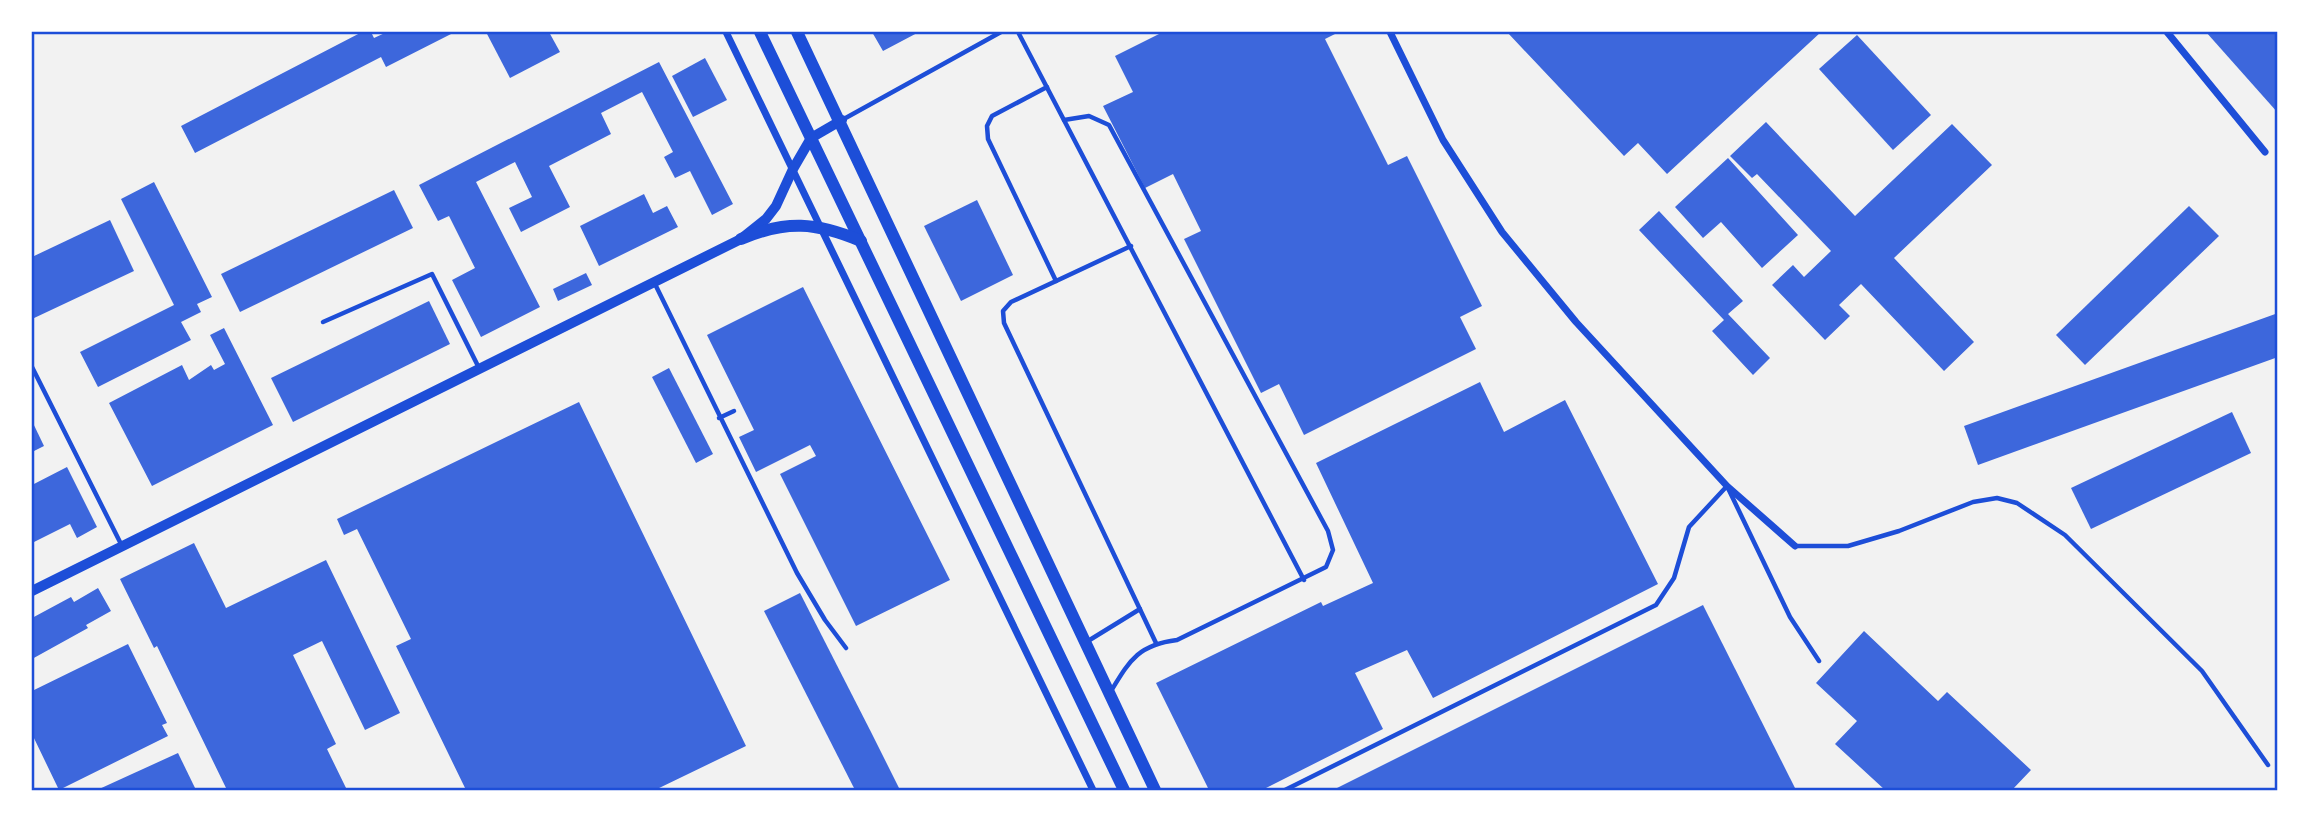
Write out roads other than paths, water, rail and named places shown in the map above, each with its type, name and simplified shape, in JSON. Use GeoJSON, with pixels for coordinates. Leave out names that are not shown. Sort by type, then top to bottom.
{"type":"FeatureCollection","features":[{"type":"Feature","properties":{"kind":"main road"},"geometry":{"type":"LineString","coordinates":[[760,32],[1124,790]]}},
{"type":"Feature","properties":{"kind":"main road"},"geometry":{"type":"LineString","coordinates":[[797,32],[842,121],[1155,790]]}},
{"type":"Feature","properties":{"kind":"main road"},"geometry":{"type":"LineString","coordinates":[[741,239],[769,227],[788,224],[822,228],[861,242]]}},
{"type":"Feature","properties":{"kind":"street"},"geometry":{"type":"LineString","coordinates":[[726,32],[1093,790]]}},
{"type":"Feature","properties":{"kind":"street"},"geometry":{"type":"LineString","coordinates":[[1390,32],[1443,140],[1502,232],[1576,322],[1727,486],[1795,546]]}},
{"type":"Feature","properties":{"kind":"street"},"geometry":{"type":"LineString","coordinates":[[2167,32],[2264,152]]}},
{"type":"Feature","properties":{"kind":"street"},"geometry":{"type":"LineString","coordinates":[[32,591],[480,371],[741,239],[766,219],[776,206],[811,138],[842,121]]}},
{"type":"Feature","properties":{"kind":"lane"},"geometry":{"type":"LineString","coordinates":[[842,121],[1002,32]]}},
{"type":"Feature","properties":{"kind":"lane"},"geometry":{"type":"LineString","coordinates":[[1018,32],[1304,580]]}},
{"type":"Feature","properties":{"kind":"lane"},"geometry":{"type":"LineString","coordinates":[[1047,87],[992,116],[987,126],[988,139],[1056,281]]}},
{"type":"Feature","properties":{"kind":"lane"},"geometry":{"type":"LineString","coordinates":[[1064,120],[1089,116],[1109,125],[1328,531],[1333,550],[1326,567],[1304,580],[1177,640],[1156,643],[1132,657],[1109,695]]}},
{"type":"Feature","properties":{"kind":"lane"},"geometry":{"type":"LineString","coordinates":[[1131,246],[1011,302],[1003,311],[1004,323],[1156,643]]}},
{"type":"Feature","properties":{"kind":"lane"},"geometry":{"type":"LineString","coordinates":[[323,322],[432,274],[480,371]]}},
{"type":"Feature","properties":{"kind":"lane"},"geometry":{"type":"LineString","coordinates":[[654,283],[797,573],[846,648]]}},
{"type":"Feature","properties":{"kind":"lane"},"geometry":{"type":"LineString","coordinates":[[32,367],[121,545]]}},
{"type":"Feature","properties":{"kind":"lane"},"geometry":{"type":"LineString","coordinates":[[719,418],[734,411]]}},
{"type":"Feature","properties":{"kind":"lane"},"geometry":{"type":"LineString","coordinates":[[1285,790],[1656,605],[1674,578],[1689,527],[1727,486],[1790,617],[1819,661]]}},
{"type":"Feature","properties":{"kind":"lane"},"geometry":{"type":"LineString","coordinates":[[1795,546],[1848,546],[1899,531],[1973,502],[1997,498],[2017,503],[2064,535],[2202,671],[2268,765]]}},
{"type":"Feature","properties":{"kind":"lane"},"geometry":{"type":"LineString","coordinates":[[1084,643],[1140,609]]}}]}
